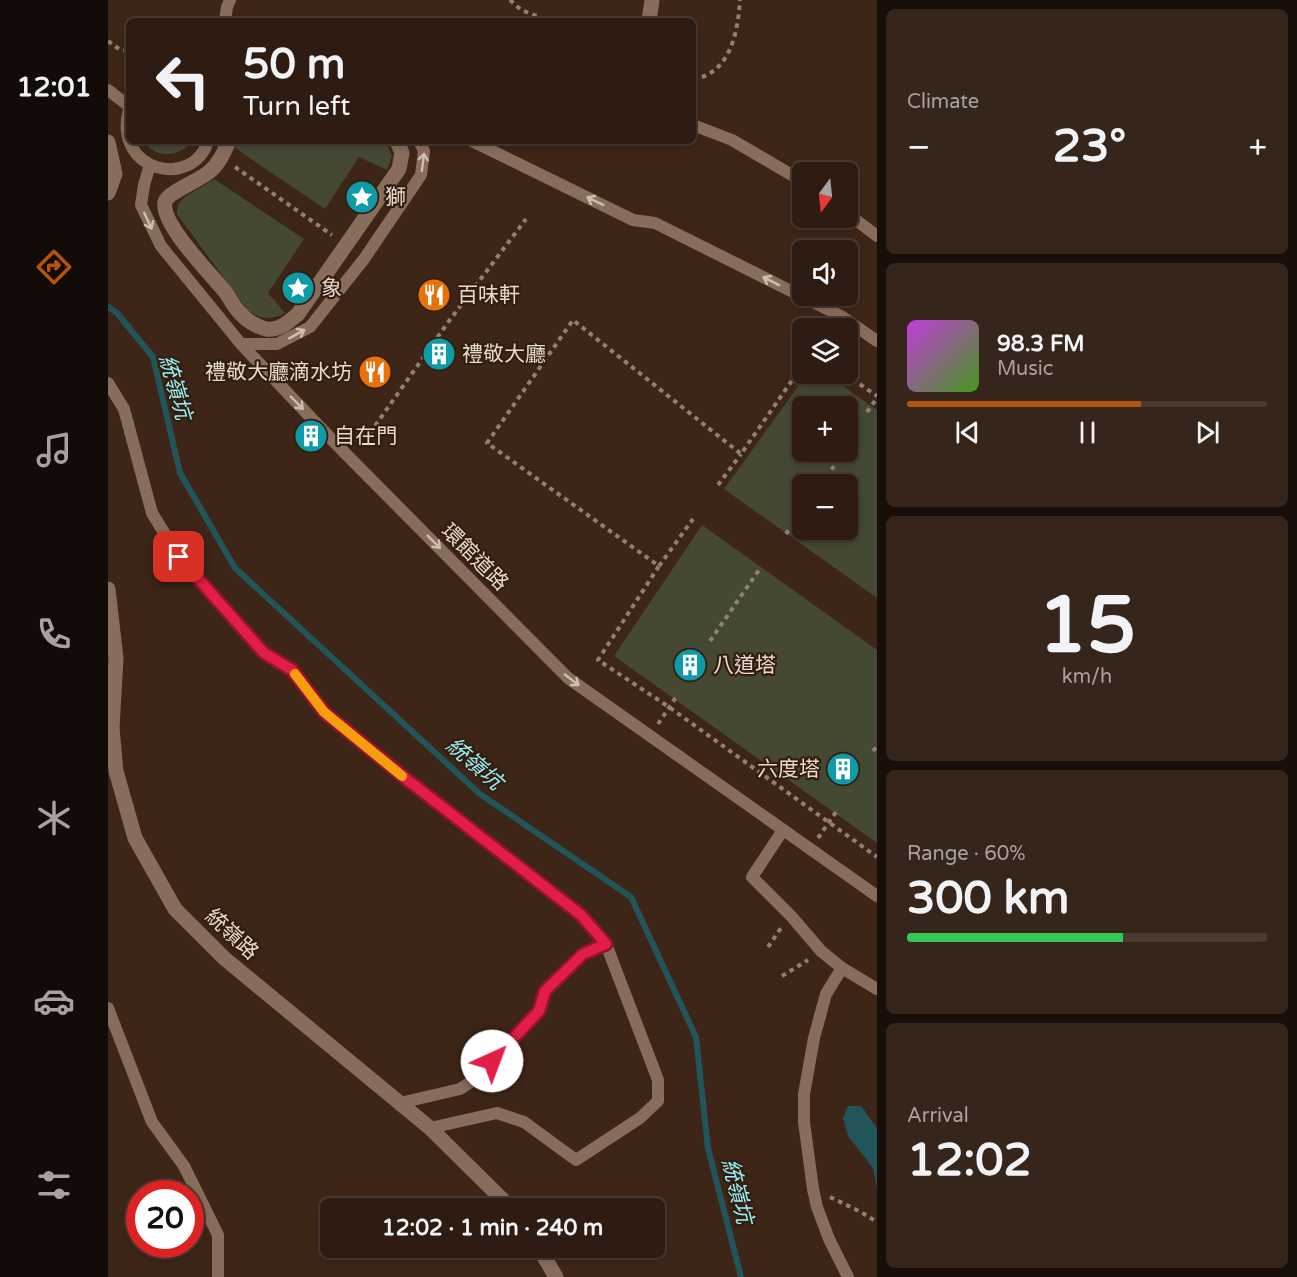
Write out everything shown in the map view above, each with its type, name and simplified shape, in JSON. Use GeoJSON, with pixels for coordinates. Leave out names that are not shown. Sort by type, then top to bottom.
{"type":"FeatureCollection","features":[{"type":"Feature","properties":{"kind":"street"},"geometry":{"type":"LineString","coordinates":[[649,18],[652,0]]}},
{"type":"Feature","properties":{"kind":"street"},"geometry":{"type":"LineString","coordinates":[[108,142],[115,174],[108,193]]}},
{"type":"Feature","properties":{"kind":"street"},"geometry":{"type":"LineString","coordinates":[[228,144],[222,158],[212,170],[170,195],[165,200],[165,207],[171,222],[189,250],[247,320],[265,329],[286,325],[298,314],[347,246],[399,170],[402,153],[398,144]]}},
{"type":"Feature","properties":{"kind":"street","name":"統嶺路"},"geometry":{"type":"LineString","coordinates":[[108,589],[116,658],[112,728],[116,771],[135,838],[175,909],[224,958],[430,1128],[501,1198]]}},
{"type":"Feature","properties":{"kind":"street"},"geometry":{"type":"LineString","coordinates":[[545,1258],[556,1277]]}},
{"type":"Feature","properties":{"kind":"lane"},"geometry":{"type":"LineString","coordinates":[[225,18],[230,0]]}},
{"type":"Feature","properties":{"kind":"lane"},"geometry":{"type":"LineString","coordinates":[[108,90],[126,105]]}},
{"type":"Feature","properties":{"kind":"lane"},"geometry":{"type":"LineString","coordinates":[[696,126],[732,140],[792,175]]}},
{"type":"Feature","properties":{"kind":"lane"},"geometry":{"type":"LineString","coordinates":[[131,144],[135,152],[150,165],[163,169],[189,164],[199,156],[206,144]]}},
{"type":"Feature","properties":{"kind":"lane"},"geometry":{"type":"LineString","coordinates":[[241,344],[277,344],[310,327],[364,259],[421,175],[424,151],[420,144]]}},
{"type":"Feature","properties":{"kind":"lane"},"geometry":{"type":"LineString","coordinates":[[478,144],[633,220],[655,223],[841,316],[877,340]]}},
{"type":"Feature","properties":{"kind":"lane","name":"環館道路"},"geometry":{"type":"LineString","coordinates":[[150,165],[141,205],[161,246],[241,344],[336,444],[568,678],[877,896]]}},
{"type":"Feature","properties":{"kind":"lane"},"geometry":{"type":"LineString","coordinates":[[858,222],[877,236]]}},
{"type":"Feature","properties":{"kind":"lane"},"geometry":{"type":"LineString","coordinates":[[108,383],[124,409],[152,513],[179,557],[264,653],[292,670],[324,712],[581,915],[606,944],[658,1080],[658,1101],[640,1118],[576,1160],[524,1122],[497,1113],[430,1128]]}},
{"type":"Feature","properties":{"kind":"lane"},"geometry":{"type":"LineString","coordinates":[[783,830],[752,877],[789,914],[821,951],[842,968],[877,989]]}},
{"type":"Feature","properties":{"kind":"lane"},"geometry":{"type":"LineString","coordinates":[[400,1103],[460,1089],[477,1078],[539,1011],[545,991],[583,954],[606,944]]}},
{"type":"Feature","properties":{"kind":"lane"},"geometry":{"type":"LineString","coordinates":[[842,968],[826,994],[814,1038],[804,1094],[804,1122],[813,1190],[825,1228],[848,1277]]}},
{"type":"Feature","properties":{"kind":"lane"},"geometry":{"type":"LineString","coordinates":[[108,1008],[152,1122],[184,1167],[218,1235],[218,1277]]}},
{"type":"Feature","properties":{"kind":"path"},"geometry":{"type":"LineString","coordinates":[[510,0],[521,10],[542,18]]}},
{"type":"Feature","properties":{"kind":"path"},"geometry":{"type":"LineString","coordinates":[[696,79],[717,68],[733,45],[738,26],[740,0]]}},
{"type":"Feature","properties":{"kind":"path"},"geometry":{"type":"LineString","coordinates":[[108,41],[119,49],[126,50]]}},
{"type":"Feature","properties":{"kind":"path"},"geometry":{"type":"LineString","coordinates":[[222,158],[347,246]]}},
{"type":"Feature","properties":{"kind":"path"},"geometry":{"type":"LineString","coordinates":[[370,433],[449,321],[526,219]]}},
{"type":"Feature","properties":{"kind":"path"},"geometry":{"type":"LineString","coordinates":[[659,566],[488,443],[573,320],[741,454]]}},
{"type":"Feature","properties":{"kind":"path"},"geometry":{"type":"LineString","coordinates":[[718,485],[792,380]]}},
{"type":"Feature","properties":{"kind":"path"},"geometry":{"type":"LineString","coordinates":[[858,383],[877,397],[867,412]]}},
{"type":"Feature","properties":{"kind":"path"},"geometry":{"type":"LineString","coordinates":[[828,474],[834,466]]}},
{"type":"Feature","properties":{"kind":"path"},"geometry":{"type":"LineString","coordinates":[[693,519],[659,566],[598,660],[877,857]]}},
{"type":"Feature","properties":{"kind":"path"},"geometry":{"type":"LineString","coordinates":[[786,534],[792,525]]}},
{"type":"Feature","properties":{"kind":"path"},"geometry":{"type":"LineString","coordinates":[[710,641],[761,567]]}},
{"type":"Feature","properties":{"kind":"path"},"geometry":{"type":"LineString","coordinates":[[650,736],[678,694]]}},
{"type":"Feature","properties":{"kind":"path"},"geometry":{"type":"LineString","coordinates":[[873,751],[877,746]]}},
{"type":"Feature","properties":{"kind":"path"},"geometry":{"type":"LineString","coordinates":[[810,849],[838,809]]}},
{"type":"Feature","properties":{"kind":"path"},"geometry":{"type":"LineString","coordinates":[[768,947],[789,914]]}},
{"type":"Feature","properties":{"kind":"path"},"geometry":{"type":"LineString","coordinates":[[782,976],[821,951]]}},
{"type":"Feature","properties":{"kind":"path"},"geometry":{"type":"LineString","coordinates":[[813,1190],[877,1222]]}},
{"type":"Feature","properties":{"kind":"green space"},"geometry":{"type":"Polygon","coordinates":[[[146,144],[189,144],[175,153],[168,154],[161,154],[146,144]]]}},
{"type":"Feature","properties":{"kind":"green space"},"geometry":{"type":"Polygon","coordinates":[[[237,144],[386,144],[392,156],[387,170],[359,157],[325,209],[235,148],[237,144]]]}},
{"type":"Feature","properties":{"kind":"green space"},"geometry":{"type":"Polygon","coordinates":[[[214,179],[304,239],[268,293],[285,313],[266,318],[248,311],[177,214],[178,204],[185,197],[214,179]]]}},
{"type":"Feature","properties":{"kind":"green space"},"geometry":{"type":"Polygon","coordinates":[[[800,384],[840,384],[857,396],[792,396],[792,462],[858,462],[858,397],[877,410],[877,598],[796,540],[858,540],[858,474],[792,474],[792,537],[724,489],[800,384]]]}},
{"type":"Feature","properties":{"kind":"green space"},"geometry":{"type":"Polygon","coordinates":[[[702,525],[877,650],[877,843],[614,656],[702,525]]]}},
{"type":"Feature","properties":{"kind":"water"},"geometry":{"type":"Polygon","coordinates":[[[848,1106],[861,1106],[877,1128],[877,1189],[873,1168],[848,1136],[843,1118],[848,1106]]]}},
{"type":"Feature","properties":{"kind":"waterway","name":"統嶺坑"},"geometry":{"type":"LineString","coordinates":[[108,307],[117,313],[153,357],[180,473],[235,568],[480,794],[631,897],[696,1037],[708,1148],[741,1277]]}},
{"type":"Feature","properties":{"kind":"slow traffic"},"geometry":{"type":"LineString","coordinates":[[295,674],[324,712],[402,776]]}},
{"type":"Feature","properties":{"kind":"place","name":"獅"},"geometry":{"type":"Point","coordinates":[362,197]}},
{"type":"Feature","properties":{"kind":"place","name":"象"},"geometry":{"type":"Point","coordinates":[298,288]}},
{"type":"Feature","properties":{"kind":"place","name":"百味軒"},"geometry":{"type":"Point","coordinates":[434,295]}},
{"type":"Feature","properties":{"kind":"place","name":"禮敬大廳"},"geometry":{"type":"Point","coordinates":[439,354]}},
{"type":"Feature","properties":{"kind":"place","name":"禮敬大廳滴水坊"},"geometry":{"type":"Point","coordinates":[375,372]}},
{"type":"Feature","properties":{"kind":"place","name":"自在門"},"geometry":{"type":"Point","coordinates":[311,436]}},
{"type":"Feature","properties":{"kind":"place","name":"八道塔"},"geometry":{"type":"Point","coordinates":[690,665]}},
{"type":"Feature","properties":{"kind":"place","name":"六度塔"},"geometry":{"type":"Point","coordinates":[843,769]}},
{"type":"Feature","properties":{"kind":"route"},"geometry":{"type":"LineString","coordinates":[[179,557],[264,653],[292,670],[324,712],[581,915],[606,944],[583,954],[545,991],[539,1011],[492,1061]]}}]}
